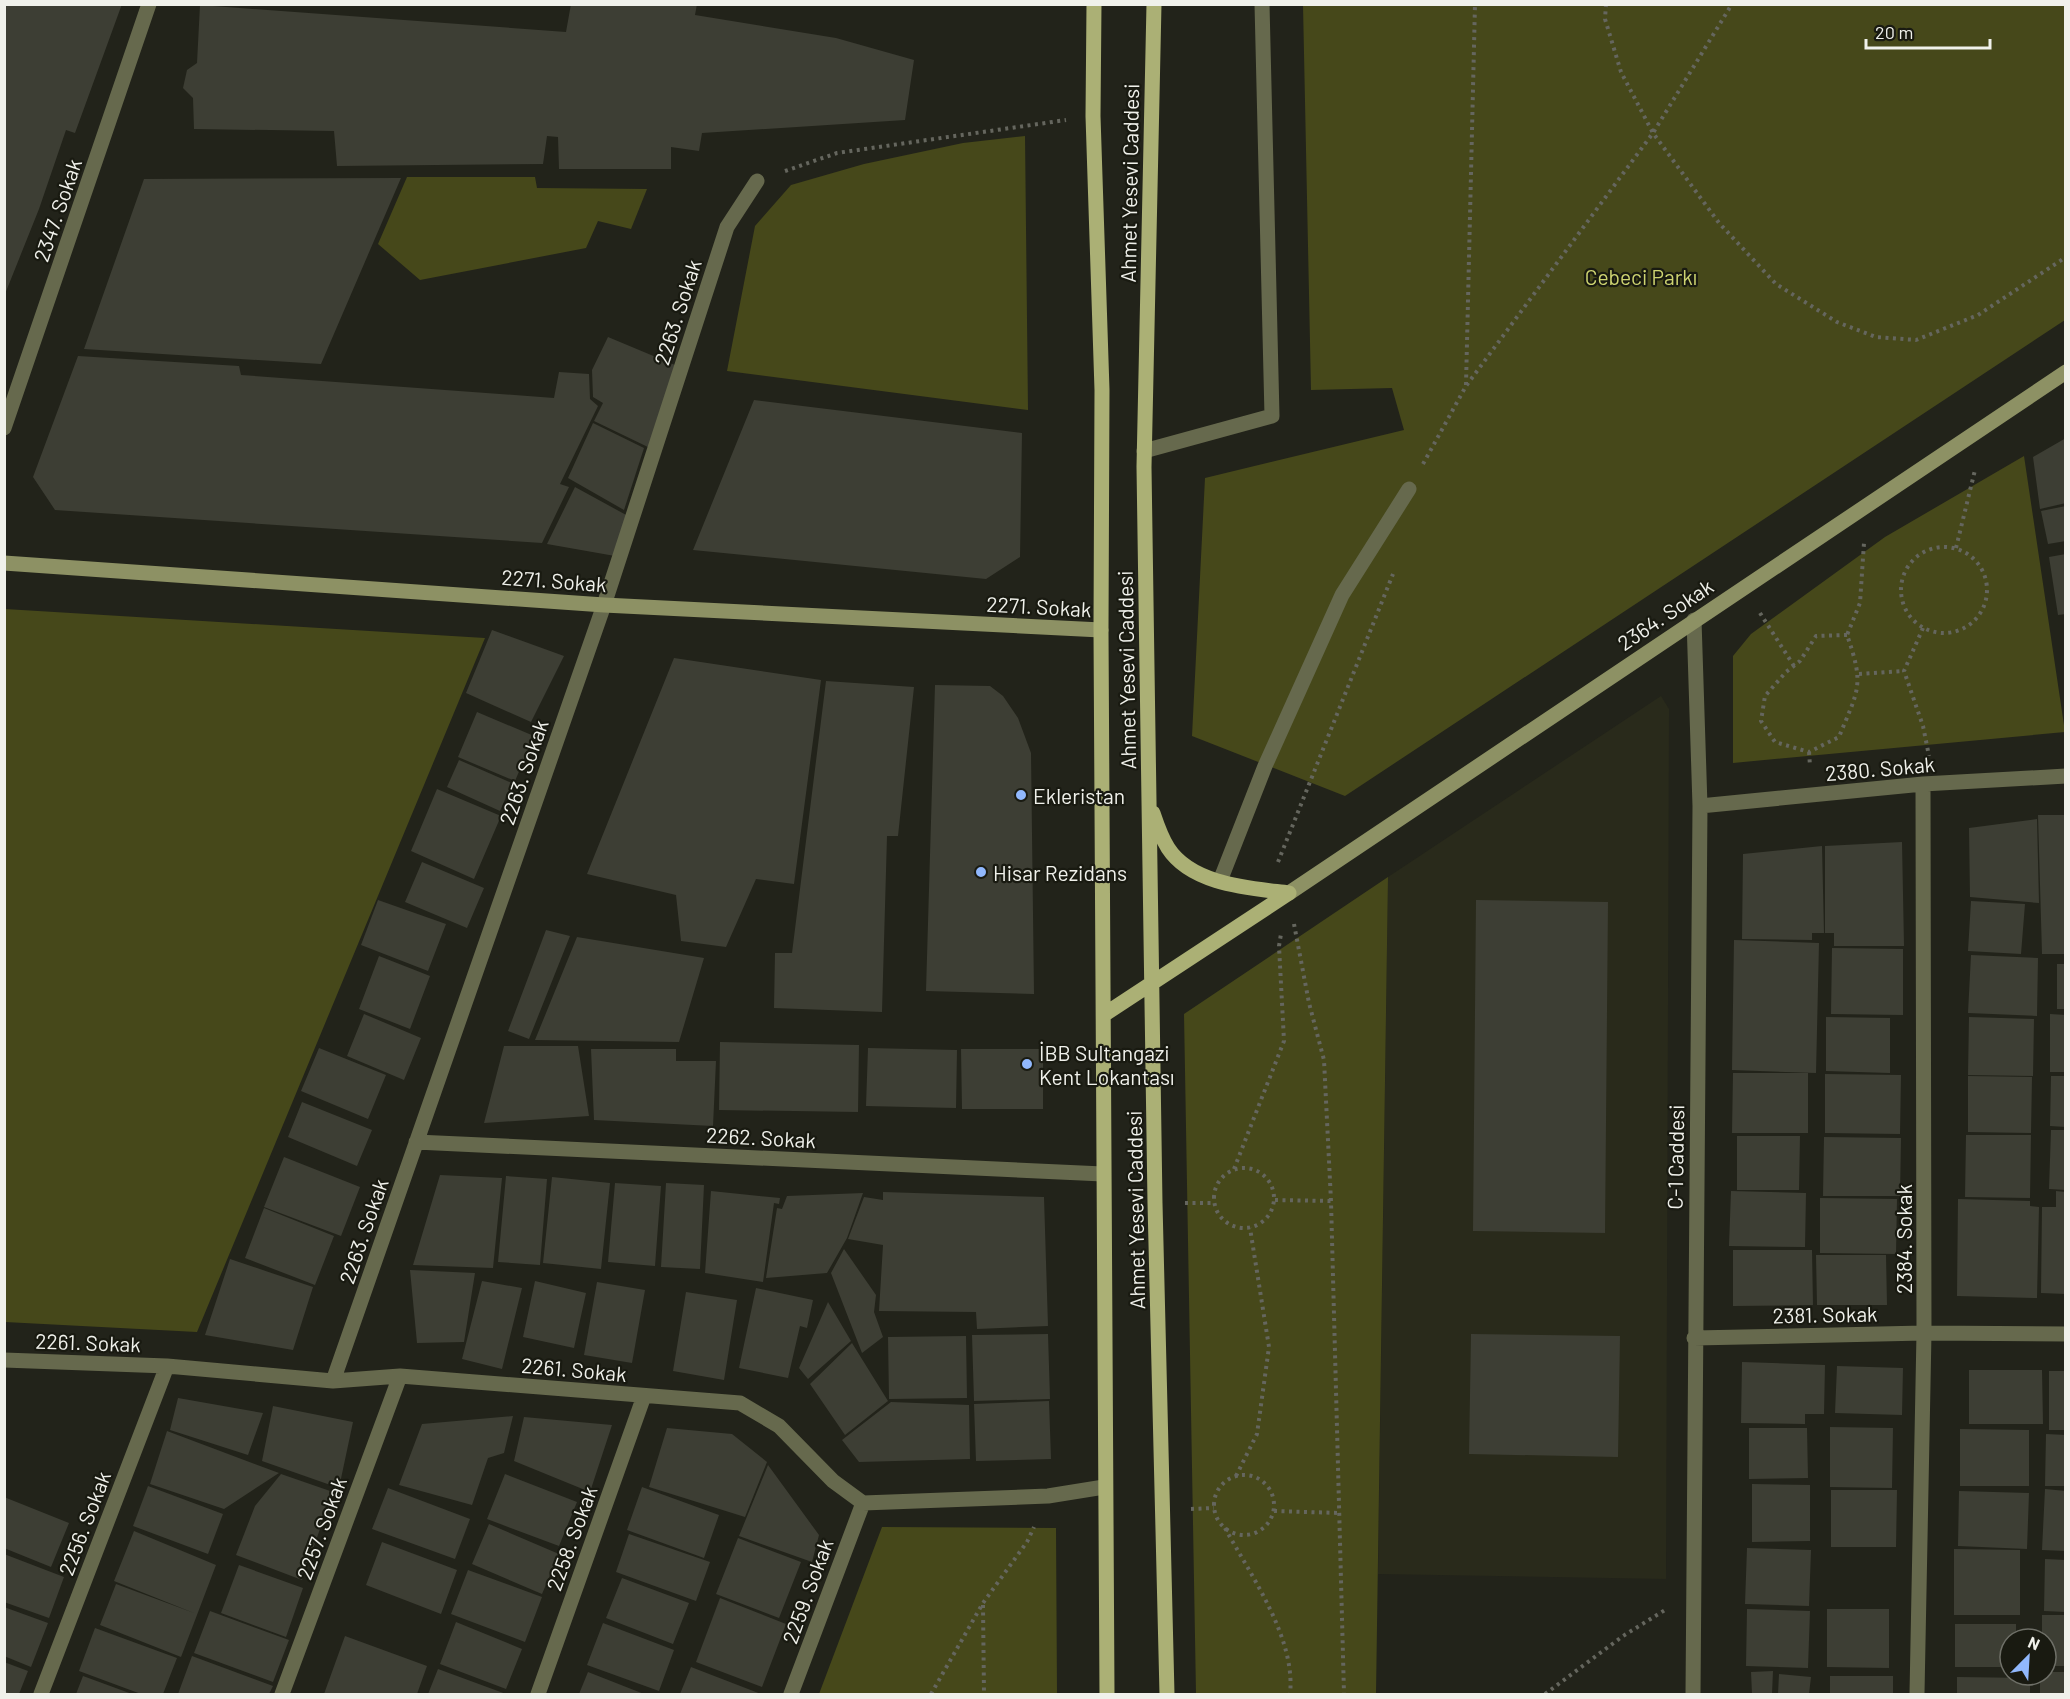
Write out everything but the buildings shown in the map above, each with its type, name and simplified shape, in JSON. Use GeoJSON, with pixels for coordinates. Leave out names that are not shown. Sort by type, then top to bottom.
{"type":"FeatureCollection","features":[{"type":"Feature","properties":{"kind":"main road","name":"Ahmet Yesevi Caddesi"},"geometry":{"type":"LineString","coordinates":[[1094,4],[1093,116],[1102,390],[1101,630],[1105,1014],[1104,1487],[1107,1695]]}},
{"type":"Feature","properties":{"kind":"main road","name":"Ahmet Yesevi Caddesi"},"geometry":{"type":"LineString","coordinates":[[1154,4],[1144,451],[1148,802],[1167,1695]]}},
{"type":"Feature","properties":{"kind":"main road"},"geometry":{"type":"LineString","coordinates":[[1148,802],[1169,850],[1184,864],[1220,881],[1289,893]]}},
{"type":"Feature","properties":{"kind":"main road"},"geometry":{"type":"LineString","coordinates":[[1105,1014],[1289,893]]}},
{"type":"Feature","properties":{"kind":"street","name":"2347. Sokak"},"geometry":{"type":"LineString","coordinates":[[4,428],[149,4]]}},
{"type":"Feature","properties":{"kind":"street"},"geometry":{"type":"LineString","coordinates":[[1144,451],[1272,416],[1262,4]]}},
{"type":"Feature","properties":{"kind":"street","name":"2263. Sokak"},"geometry":{"type":"LineString","coordinates":[[333,1381],[604,605],[728,227],[757,181]]}},
{"type":"Feature","properties":{"kind":"street","name":"2364. Sokak"},"geometry":{"type":"LineString","coordinates":[[1289,893],[2066,372]]}},
{"type":"Feature","properties":{"kind":"street"},"geometry":{"type":"LineString","coordinates":[[1220,881],[1265,766],[1342,595],[1409,489]]}},
{"type":"Feature","properties":{"kind":"street","name":"2271. Sokak"},"geometry":{"type":"LineString","coordinates":[[4,563],[604,605],[1101,630]]}},
{"type":"Feature","properties":{"kind":"street","name":"C-1 Caddesi"},"geometry":{"type":"LineString","coordinates":[[1693,1695],[1694,1338],[1700,806],[1694,620]]}},
{"type":"Feature","properties":{"kind":"street","name":"2380. Sokak"},"geometry":{"type":"LineString","coordinates":[[1700,806],[1929,784],[2066,776]]}},
{"type":"Feature","properties":{"kind":"street","name":"2384. Sokak"},"geometry":{"type":"LineString","coordinates":[[1917,1695],[1924,1333],[1929,784]]}},
{"type":"Feature","properties":{"kind":"street","name":"2262. Sokak"},"geometry":{"type":"LineString","coordinates":[[416,1142],[1103,1174]]}},
{"type":"Feature","properties":{"kind":"street","name":"2381. Sokak"},"geometry":{"type":"LineString","coordinates":[[1694,1338],[1924,1333],[2066,1334]]}},
{"type":"Feature","properties":{"kind":"street","name":"2261. Sokak"},"geometry":{"type":"LineString","coordinates":[[4,1360],[167,1366],[333,1381],[400,1376],[740,1403],[779,1426],[833,1481],[862,1503]]}},
{"type":"Feature","properties":{"kind":"street","name":"2256. Sokak"},"geometry":{"type":"LineString","coordinates":[[41,1695],[167,1366]]}},
{"type":"Feature","properties":{"kind":"street","name":"2257. Sokak"},"geometry":{"type":"LineString","coordinates":[[282,1695],[400,1376]]}},
{"type":"Feature","properties":{"kind":"street","name":"2258. Sokak"},"geometry":{"type":"LineString","coordinates":[[538,1695],[644,1396]]}},
{"type":"Feature","properties":{"kind":"street"},"geometry":{"type":"LineString","coordinates":[[862,1503],[1048,1496],[1104,1487]]}},
{"type":"Feature","properties":{"kind":"street","name":"2259. Sokak"},"geometry":{"type":"LineString","coordinates":[[792,1695],[862,1503]]}},
{"type":"Feature","properties":{"kind":"path"},"geometry":{"type":"LineString","coordinates":[[1466,386],[1475,4]]}},
{"type":"Feature","properties":{"kind":"path"},"geometry":{"type":"LineString","coordinates":[[1606,4],[1605,19],[1621,72],[1653,133],[1719,223],[1776,284],[1837,321],[1876,337],[1916,340],[1978,315],[2066,257]]}},
{"type":"Feature","properties":{"kind":"path"},"geometry":{"type":"LineString","coordinates":[[1409,489],[1466,386],[1653,133],[1732,4]]}},
{"type":"Feature","properties":{"kind":"path"},"geometry":{"type":"LineString","coordinates":[[757,181],[837,153],[1093,116]]}},
{"type":"Feature","properties":{"kind":"path"},"geometry":{"type":"LineString","coordinates":[[1956,548],[1986,425]]}},
{"type":"Feature","properties":{"kind":"path"},"geometry":{"type":"LineString","coordinates":[[1847,635],[1816,636],[1800,661],[1765,696],[1761,721],[1775,742],[1809,752],[1839,737],[1857,690],[1859,674],[1847,635],[1860,603],[1866,505]]}},
{"type":"Feature","properties":{"kind":"path"},"geometry":{"type":"LineString","coordinates":[[1940,547],[1956,548],[1968,554],[1982,570],[1987,591],[1985,605],[1977,618],[1965,628],[1944,632],[1923,628],[1904,608],[1900,595],[1906,568],[1915,557],[1927,550],[1940,547]]}},
{"type":"Feature","properties":{"kind":"path"},"geometry":{"type":"LineString","coordinates":[[1267,890],[1397,565]]}},
{"type":"Feature","properties":{"kind":"path"},"geometry":{"type":"LineString","coordinates":[[1743,587],[1794,666]]}},
{"type":"Feature","properties":{"kind":"path"},"geometry":{"type":"LineString","coordinates":[[1923,628],[1904,671],[1923,726],[1929,784]]}},
{"type":"Feature","properties":{"kind":"path"},"geometry":{"type":"LineString","coordinates":[[1859,674],[1904,671]]}},
{"type":"Feature","properties":{"kind":"path"},"geometry":{"type":"LineString","coordinates":[[1234,1169],[1254,1169],[1263,1174],[1274,1190],[1275,1200],[1267,1218],[1250,1228],[1231,1225],[1217,1212],[1214,1203],[1218,1182],[1234,1169],[1284,1041],[1279,946],[1289,893]]}},
{"type":"Feature","properties":{"kind":"path"},"geometry":{"type":"LineString","coordinates":[[1289,893],[1309,1003],[1324,1060],[1331,1202],[1344,1695]]}},
{"type":"Feature","properties":{"kind":"path"},"geometry":{"type":"LineString","coordinates":[[1275,1200],[1331,1202]]}},
{"type":"Feature","properties":{"kind":"path"},"geometry":{"type":"LineString","coordinates":[[1250,1228],[1269,1347],[1257,1434],[1236,1476],[1220,1487],[1215,1497],[1216,1515],[1225,1527],[1285,1644],[1292,1677],[1290,1695]]}},
{"type":"Feature","properties":{"kind":"path"},"geometry":{"type":"LineString","coordinates":[[1225,1527],[1234,1533],[1254,1533],[1263,1528],[1274,1511],[1275,1500],[1265,1483],[1257,1476],[1236,1476]]}},
{"type":"Feature","properties":{"kind":"path"},"geometry":{"type":"LineString","coordinates":[[931,1695],[983,1603],[1027,1542],[1048,1496]]}},
{"type":"Feature","properties":{"kind":"path"},"geometry":{"type":"LineString","coordinates":[[1274,1511],[1340,1513]]}},
{"type":"Feature","properties":{"kind":"path"},"geometry":{"type":"LineString","coordinates":[[1545,1695],[1623,1636],[1693,1592]]}},
{"type":"Feature","properties":{"kind":"path"},"geometry":{"type":"LineString","coordinates":[[983,1603],[984,1695]]}},
{"type":"Feature","properties":{"kind":"shaded area"},"geometry":{"type":"Polygon","coordinates":[[[1661,696],[1669,709],[1666,1579],[1378,1574],[1388,877],[1661,696]]]}},
{"type":"Feature","properties":{"kind":"green space","name":"Cebeci Parkı"},"geometry":{"type":"Polygon","coordinates":[[[1303,5],[2065,5],[2065,320],[1345,796],[1192,736],[1205,478],[1404,430],[1392,388],[1311,390],[1303,5]]]}},
{"type":"Feature","properties":{"kind":"green space"},"geometry":{"type":"Polygon","coordinates":[[[1025,136],[1028,410],[727,371],[755,226],[791,185],[864,164],[963,143],[1025,136]]]}},
{"type":"Feature","properties":{"kind":"green space"},"geometry":{"type":"Polygon","coordinates":[[[407,177],[535,177],[537,188],[647,189],[631,229],[598,221],[586,248],[420,280],[378,244],[407,177]]]}},
{"type":"Feature","properties":{"kind":"green space"},"geometry":{"type":"Polygon","coordinates":[[[2024,456],[2065,732],[1733,763],[1733,656],[1751,634],[1885,537],[2024,456]]]}},
{"type":"Feature","properties":{"kind":"green space"},"geometry":{"type":"Polygon","coordinates":[[[5,609],[485,638],[197,1332],[5,1322],[5,609]]]}},
{"type":"Feature","properties":{"kind":"green space"},"geometry":{"type":"Polygon","coordinates":[[[1388,877],[1376,1694],[1196,1694],[1184,1014],[1388,877]]]}},
{"type":"Feature","properties":{"kind":"green space"},"geometry":{"type":"Polygon","coordinates":[[[882,1527],[1056,1528],[1057,1694],[819,1694],[882,1527]]]}},
{"type":"Feature","properties":{"kind":"place","name":"Ekleristan"},"geometry":{"type":"Point","coordinates":[1021,795]}},
{"type":"Feature","properties":{"kind":"place","name":"Hisar Rezidans"},"geometry":{"type":"Point","coordinates":[981,872]}},
{"type":"Feature","properties":{"kind":"place","name":"İBB Sultangazi Kent Lokantası"},"geometry":{"type":"Point","coordinates":[1027,1064]}}]}
